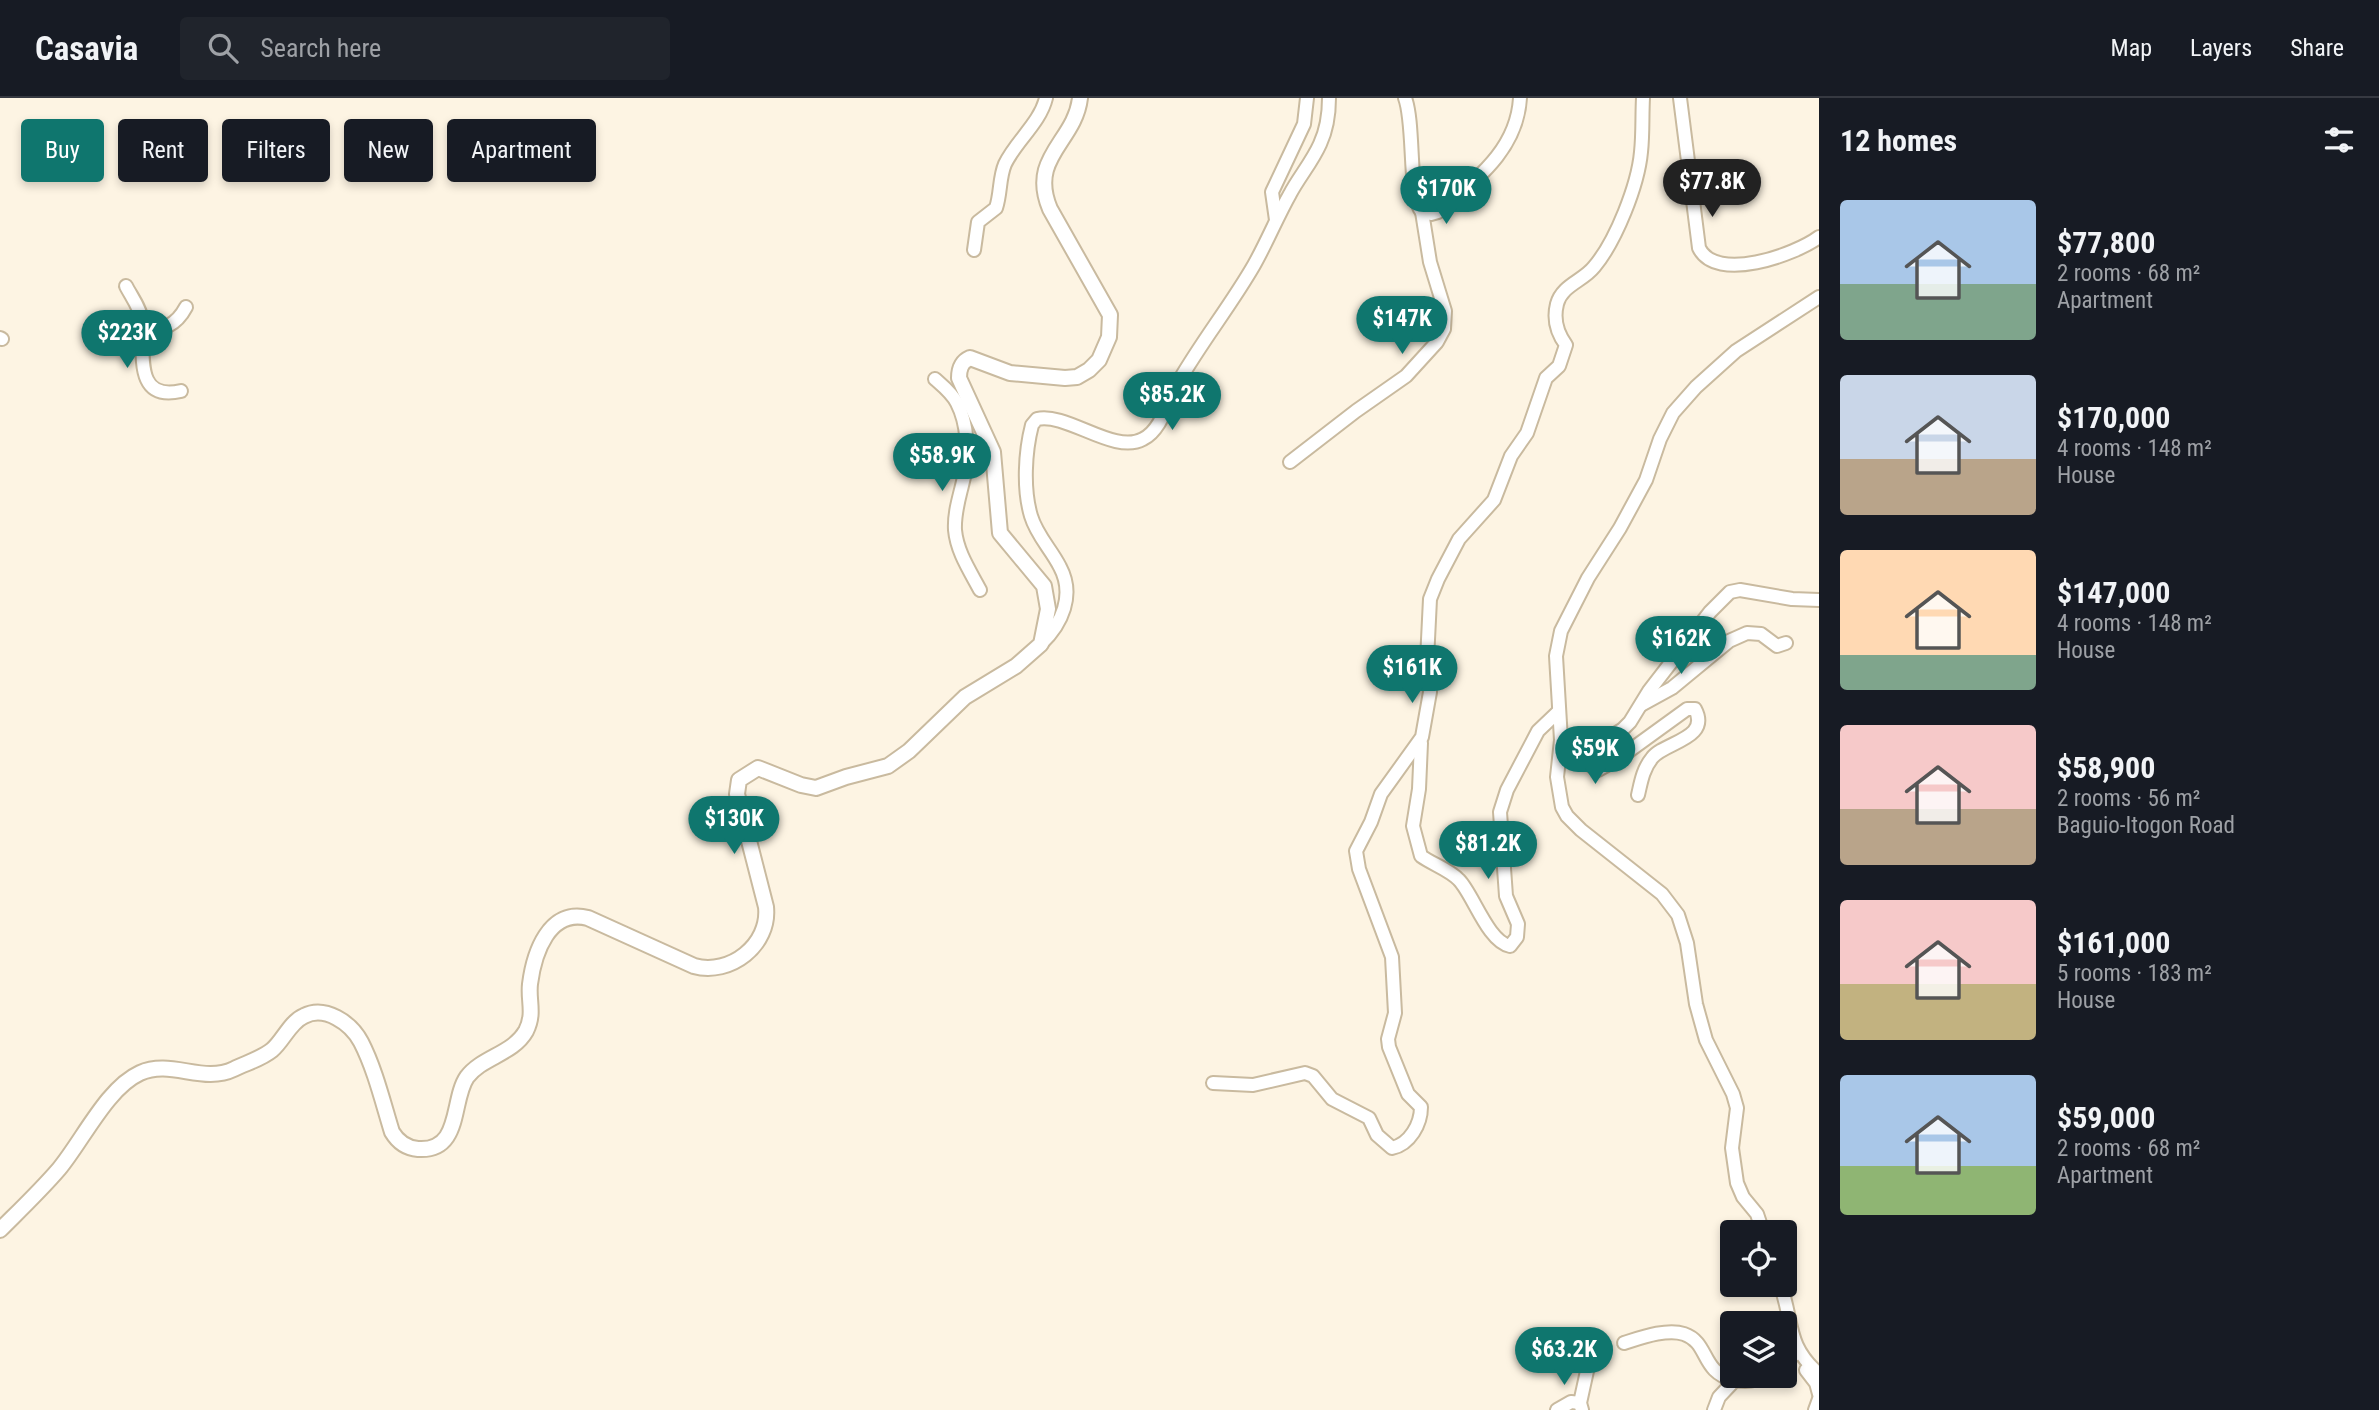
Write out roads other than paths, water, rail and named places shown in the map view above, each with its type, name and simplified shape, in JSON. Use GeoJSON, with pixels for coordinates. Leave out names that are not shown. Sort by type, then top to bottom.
{"type":"FeatureCollection","features":[{"type":"Feature","properties":{"kind":"main road"},"geometry":{"type":"LineString","coordinates":[[0,1230],[59,1169],[112,1093],[140,1073],[153,1069],[212,1076],[230,1071],[273,1050],[296,1021],[314,1012],[326,1013],[350,1028],[361,1042],[397,1140],[416,1149],[424,1149],[440,1143],[450,1132],[466,1079],[473,1071],[514,1044],[525,1032],[531,1015],[530,984],[537,955],[557,922],[572,916],[588,918],[706,970],[719,968],[743,956],[759,942],[764,933],[766,916],[737,794],[739,780],[758,768],[809,788],[820,788],[846,777],[888,766],[909,751],[965,697],[1016,666],[1041,644],[1048,608],[1044,586],[1000,533],[993,452],[960,379],[960,368],[970,358],[1017,374],[1065,378],[1077,376],[1089,370],[1099,359],[1109,337],[1111,323],[1106,304],[1050,209],[1045,194],[1046,165],[1073,119],[1080,98]]}},
{"type":"Feature","properties":{"kind":"street"},"geometry":{"type":"LineString","coordinates":[[974,250],[978,222],[993,212],[998,203],[1001,177],[1007,161],[1032,125],[1046,98]]}},
{"type":"Feature","properties":{"kind":"street"},"geometry":{"type":"LineString","coordinates":[[1276,220],[1272,192],[1304,124],[1307,98]]}},
{"type":"Feature","properties":{"kind":"street"},"geometry":{"type":"LineString","coordinates":[[1041,644],[1059,624],[1064,611],[1066,584],[1061,568],[1040,536],[1031,516],[1027,487],[1032,425],[1037,419],[1044,417],[1064,422],[1088,433],[1127,442],[1141,441],[1149,435],[1159,422],[1178,382],[1256,262],[1276,220],[1319,147],[1328,126],[1329,98]]}},
{"type":"Feature","properties":{"kind":"street"},"geometry":{"type":"LineString","coordinates":[[1290,462],[1406,376],[1437,342],[1444,329],[1445,311],[1430,262],[1422,212],[1415,201],[1410,111],[1405,98]]}},
{"type":"Feature","properties":{"kind":"street"},"geometry":{"type":"LineString","coordinates":[[1422,212],[1438,212],[1488,169],[1515,130],[1520,98]]}},
{"type":"Feature","properties":{"kind":"street"},"geometry":{"type":"LineString","coordinates":[[1559,711],[1538,731],[1500,812],[1505,889],[1518,923],[1517,937],[1510,946],[1502,943],[1487,925],[1461,881],[1421,856],[1413,826],[1419,789],[1419,749],[1430,692],[1427,660],[1430,599],[1451,551],[1494,500],[1511,456],[1527,433],[1545,378],[1559,366],[1566,345],[1558,333],[1557,306],[1563,292],[1585,276],[1601,258],[1624,211],[1639,164],[1643,98]]}},
{"type":"Feature","properties":{"kind":"street"},"geometry":{"type":"LineString","coordinates":[[1680,98],[1699,248],[1703,256],[1709,261],[1723,264],[1756,263],[1794,252],[1819,237]]}},
{"type":"Feature","properties":{"kind":"street"},"geometry":{"type":"LineString","coordinates":[[126,286],[139,312],[141,348],[149,385],[163,393],[181,391]]}},
{"type":"Feature","properties":{"kind":"street"},"geometry":{"type":"LineString","coordinates":[[1759,1220],[1737,1183],[1732,1148],[1737,1108],[1733,1094],[1706,1040],[1696,1004],[1687,943],[1678,915],[1662,894],[1567,816],[1558,791],[1560,742],[1556,656],[1561,631],[1588,578],[1646,480],[1660,439],[1673,413],[1696,387],[1736,351],[1819,297]]}},
{"type":"Feature","properties":{"kind":"street"},"geometry":{"type":"LineString","coordinates":[[141,332],[170,326],[182,315],[186,306]]}},
{"type":"Feature","properties":{"kind":"street"},"geometry":{"type":"LineString","coordinates":[[960,379],[935,379],[957,402],[963,421],[967,447],[964,476],[956,507],[956,541],[980,590]]}},
{"type":"Feature","properties":{"kind":"street"},"geometry":{"type":"LineString","coordinates":[[1560,742],[1584,749],[1598,744],[1630,722],[1649,691],[1710,612],[1730,592],[1740,590],[1792,599],[1819,600]]}},
{"type":"Feature","properties":{"kind":"street"},"geometry":{"type":"LineString","coordinates":[[1641,705],[1672,688],[1728,641],[1747,633],[1761,634],[1777,646],[1786,643]]}},
{"type":"Feature","properties":{"kind":"street"},"geometry":{"type":"LineString","coordinates":[[1560,742],[1598,770],[1618,759],[1687,709],[1695,709],[1698,718],[1695,731],[1652,757],[1638,795]]}},
{"type":"Feature","properties":{"kind":"street"},"geometry":{"type":"LineString","coordinates":[[1213,1083],[1253,1085],[1305,1073],[1313,1076],[1332,1098],[1370,1118],[1377,1135],[1392,1149],[1399,1146],[1415,1130],[1421,1107],[1408,1094],[1389,1047],[1388,1039],[1395,1013],[1392,957],[1355,857],[1381,794],[1422,737]]}},
{"type":"Feature","properties":{"kind":"street"},"geometry":{"type":"LineString","coordinates":[[1624,1343],[1675,1332],[1684,1334],[1699,1346],[1713,1370],[1720,1376]]}},
{"type":"Feature","properties":{"kind":"street"},"geometry":{"type":"LineString","coordinates":[[1797,1359],[1819,1374]]}},
{"type":"Feature","properties":{"kind":"street"},"geometry":{"type":"LineString","coordinates":[[1797,1361],[1816,1383],[1819,1396],[1815,1410]]}},
{"type":"Feature","properties":{"kind":"street"},"geometry":{"type":"LineString","coordinates":[[1557,1410],[1571,1402],[1581,1407],[1587,1371]]}},
{"type":"Feature","properties":{"kind":"street"},"geometry":{"type":"LineString","coordinates":[[1714,1410],[1719,1397],[1727,1388]]}}]}
